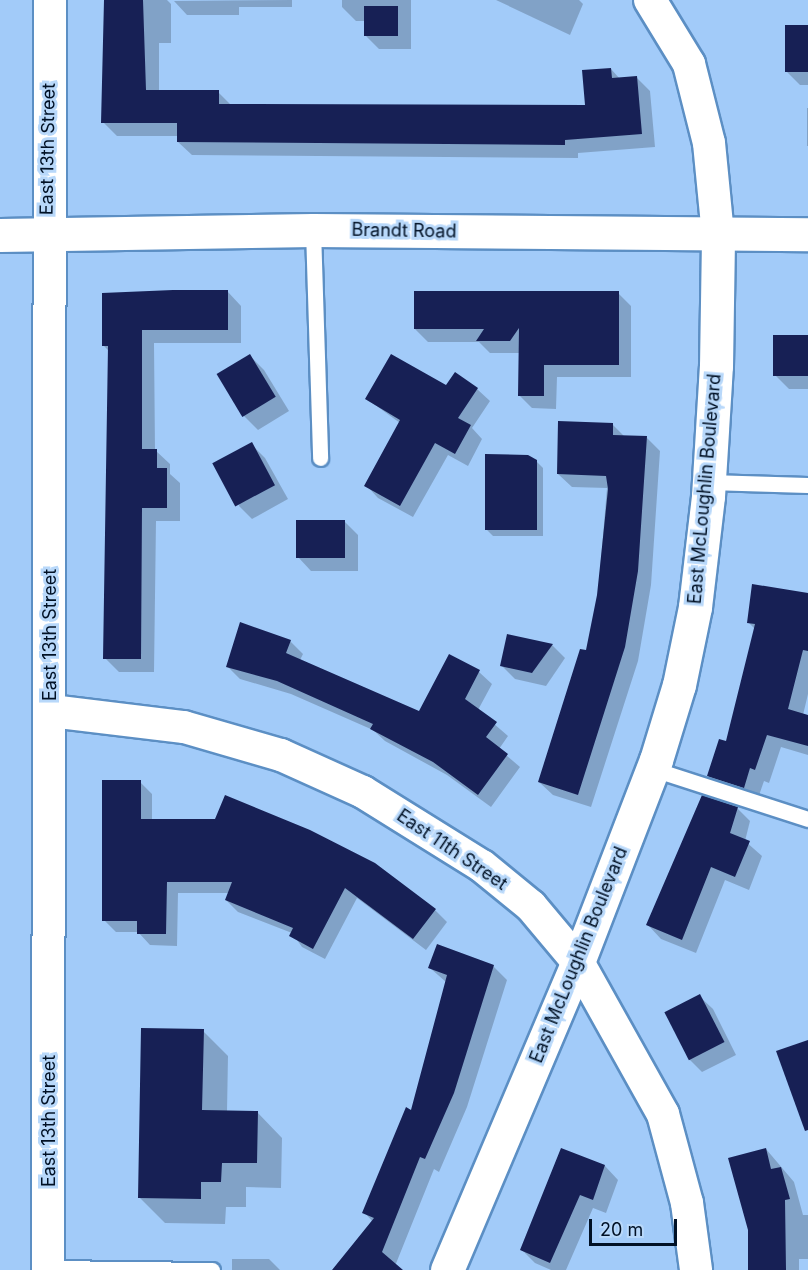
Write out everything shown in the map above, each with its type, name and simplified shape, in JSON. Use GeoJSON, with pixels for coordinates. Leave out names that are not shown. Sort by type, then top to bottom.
{"type":"FeatureCollection","features":[{"type":"Feature","properties":{"kind":"street","name":"East 13th Street"},"geometry":{"type":"LineString","coordinates":[[48,1269],[51,711],[47,232],[50,0]]}},
{"type":"Feature","properties":{"kind":"street","name":"East McLoughlin Boulevard"},"geometry":{"type":"LineString","coordinates":[[447,1270],[578,962],[653,770],[679,685],[695,607],[708,483],[716,366],[718,234],[709,143],[689,64],[650,0]]}},
{"type":"Feature","properties":{"kind":"street","name":"Brandt Road"},"geometry":{"type":"LineString","coordinates":[[0,235],[47,232],[314,231],[808,234]]}},
{"type":"Feature","properties":{"kind":"street","name":"East 11th Street"},"geometry":{"type":"LineString","coordinates":[[51,711],[184,727],[281,755],[363,792],[482,866],[531,906],[578,962],[663,1114],[687,1203],[696,1270]]}},
{"type":"Feature","properties":{"kind":"lane"},"geometry":{"type":"LineString","coordinates":[[314,231],[320,458]]}},
{"type":"Feature","properties":{"kind":"lane"},"geometry":{"type":"LineString","coordinates":[[708,483],[808,484]]}},
{"type":"Feature","properties":{"kind":"lane"},"geometry":{"type":"LineString","coordinates":[[653,770],[808,819]]}},
{"type":"Feature","properties":{"kind":"lane"},"geometry":{"type":"LineString","coordinates":[[48,1269],[212,1270]]}},
{"type":"Feature","properties":{"kind":"building"},"geometry":{"type":"Polygon","coordinates":[[[104,0],[143,0],[146,90],[219,90],[219,104],[585,105],[582,70],[611,68],[612,78],[637,76],[642,134],[565,140],[565,145],[177,142],[177,123],[101,123],[104,0]]]}},
{"type":"Feature","properties":{"kind":"building"},"geometry":{"type":"Polygon","coordinates":[[[364,6],[398,6],[398,36],[364,36],[364,6]]]}},
{"type":"Feature","properties":{"kind":"building"},"geometry":{"type":"Polygon","coordinates":[[[785,25],[808,25],[808,72],[785,72],[785,25]]]}},
{"type":"Feature","properties":{"kind":"building"},"geometry":{"type":"Polygon","coordinates":[[[228,290],[228,330],[142,330],[142,449],[157,449],[157,468],[167,468],[167,508],[142,508],[141,659],[103,659],[108,346],[102,346],[102,293],[228,290]]]}},
{"type":"Feature","properties":{"kind":"building"},"geometry":{"type":"Polygon","coordinates":[[[414,291],[619,291],[619,365],[544,365],[544,396],[518,396],[519,328],[510,341],[476,341],[484,329],[414,329],[414,291]]]}},
{"type":"Feature","properties":{"kind":"building"},"geometry":{"type":"Polygon","coordinates":[[[773,335],[808,335],[808,376],[773,376],[773,335]]]}},
{"type":"Feature","properties":{"kind":"building"},"geometry":{"type":"Polygon","coordinates":[[[250,354],[276,397],[242,417],[217,374],[250,354]]]}},
{"type":"Feature","properties":{"kind":"building"},"geometry":{"type":"Polygon","coordinates":[[[391,354],[446,385],[455,372],[478,388],[458,418],[471,425],[455,454],[435,443],[400,506],[364,486],[400,420],[365,399],[391,354]]]}},
{"type":"Feature","properties":{"kind":"building"},"geometry":{"type":"Polygon","coordinates":[[[558,421],[613,423],[613,435],[647,436],[638,571],[625,647],[578,795],[538,782],[580,649],[586,650],[597,595],[608,489],[606,476],[557,474],[558,421]]]}},
{"type":"Feature","properties":{"kind":"building"},"geometry":{"type":"Polygon","coordinates":[[[252,442],[275,485],[235,506],[212,463],[252,442]]]}},
{"type":"Feature","properties":{"kind":"building"},"geometry":{"type":"Polygon","coordinates":[[[485,454],[528,455],[537,460],[537,530],[485,530],[485,454]]]}},
{"type":"Feature","properties":{"kind":"building"},"geometry":{"type":"Polygon","coordinates":[[[296,520],[345,520],[345,558],[296,558],[296,520]]]}},
{"type":"Feature","properties":{"kind":"building"},"geometry":{"type":"Polygon","coordinates":[[[752,584],[808,593],[808,651],[803,650],[788,709],[808,715],[808,746],[767,735],[755,770],[750,768],[744,788],[707,776],[719,739],[726,741],[755,624],[747,623],[752,584]]]}},
{"type":"Feature","properties":{"kind":"building"},"geometry":{"type":"Polygon","coordinates":[[[240,622],[291,640],[286,653],[419,711],[449,654],[480,670],[465,699],[497,722],[486,737],[508,754],[478,795],[433,762],[370,729],[373,724],[277,681],[226,667],[240,622]]]}},
{"type":"Feature","properties":{"kind":"building"},"geometry":{"type":"Polygon","coordinates":[[[507,634],[553,644],[532,673],[500,666],[507,634]]]}},
{"type":"Feature","properties":{"kind":"building"},"geometry":{"type":"Polygon","coordinates":[[[102,780],[141,780],[141,819],[215,819],[225,795],[310,830],[375,863],[436,909],[413,939],[345,888],[313,949],[289,936],[293,928],[225,900],[232,882],[167,882],[166,934],[137,934],[137,921],[102,921],[102,780]]]}},
{"type":"Feature","properties":{"kind":"building"},"geometry":{"type":"Polygon","coordinates":[[[702,795],[738,807],[730,833],[750,841],[735,877],[711,867],[682,940],[646,925],[702,795]]]}},
{"type":"Feature","properties":{"kind":"building"},"geometry":{"type":"Polygon","coordinates":[[[437,944],[494,965],[454,1093],[425,1159],[420,1157],[382,1252],[403,1270],[332,1270],[374,1218],[362,1213],[406,1107],[411,1110],[447,975],[428,968],[437,944]]]}},
{"type":"Feature","properties":{"kind":"building"},"geometry":{"type":"Polygon","coordinates":[[[700,994],[725,1042],[689,1060],[664,1012],[700,994]]]}},
{"type":"Feature","properties":{"kind":"building"},"geometry":{"type":"Polygon","coordinates":[[[141,1028],[204,1029],[202,1110],[258,1111],[257,1163],[222,1163],[221,1182],[201,1182],[201,1199],[138,1198],[141,1028]]]}},
{"type":"Feature","properties":{"kind":"building"},"geometry":{"type":"Polygon","coordinates":[[[808,1040],[808,1130],[805,1131],[776,1051],[808,1040]]]}},
{"type":"Feature","properties":{"kind":"building"},"geometry":{"type":"Polygon","coordinates":[[[561,1148],[605,1165],[593,1200],[580,1195],[550,1263],[520,1250],[561,1148]]]}},
{"type":"Feature","properties":{"kind":"building"},"geometry":{"type":"Polygon","coordinates":[[[766,1148],[771,1169],[781,1167],[790,1199],[785,1200],[786,1270],[748,1270],[748,1230],[728,1158],[766,1148]]]}}]}
